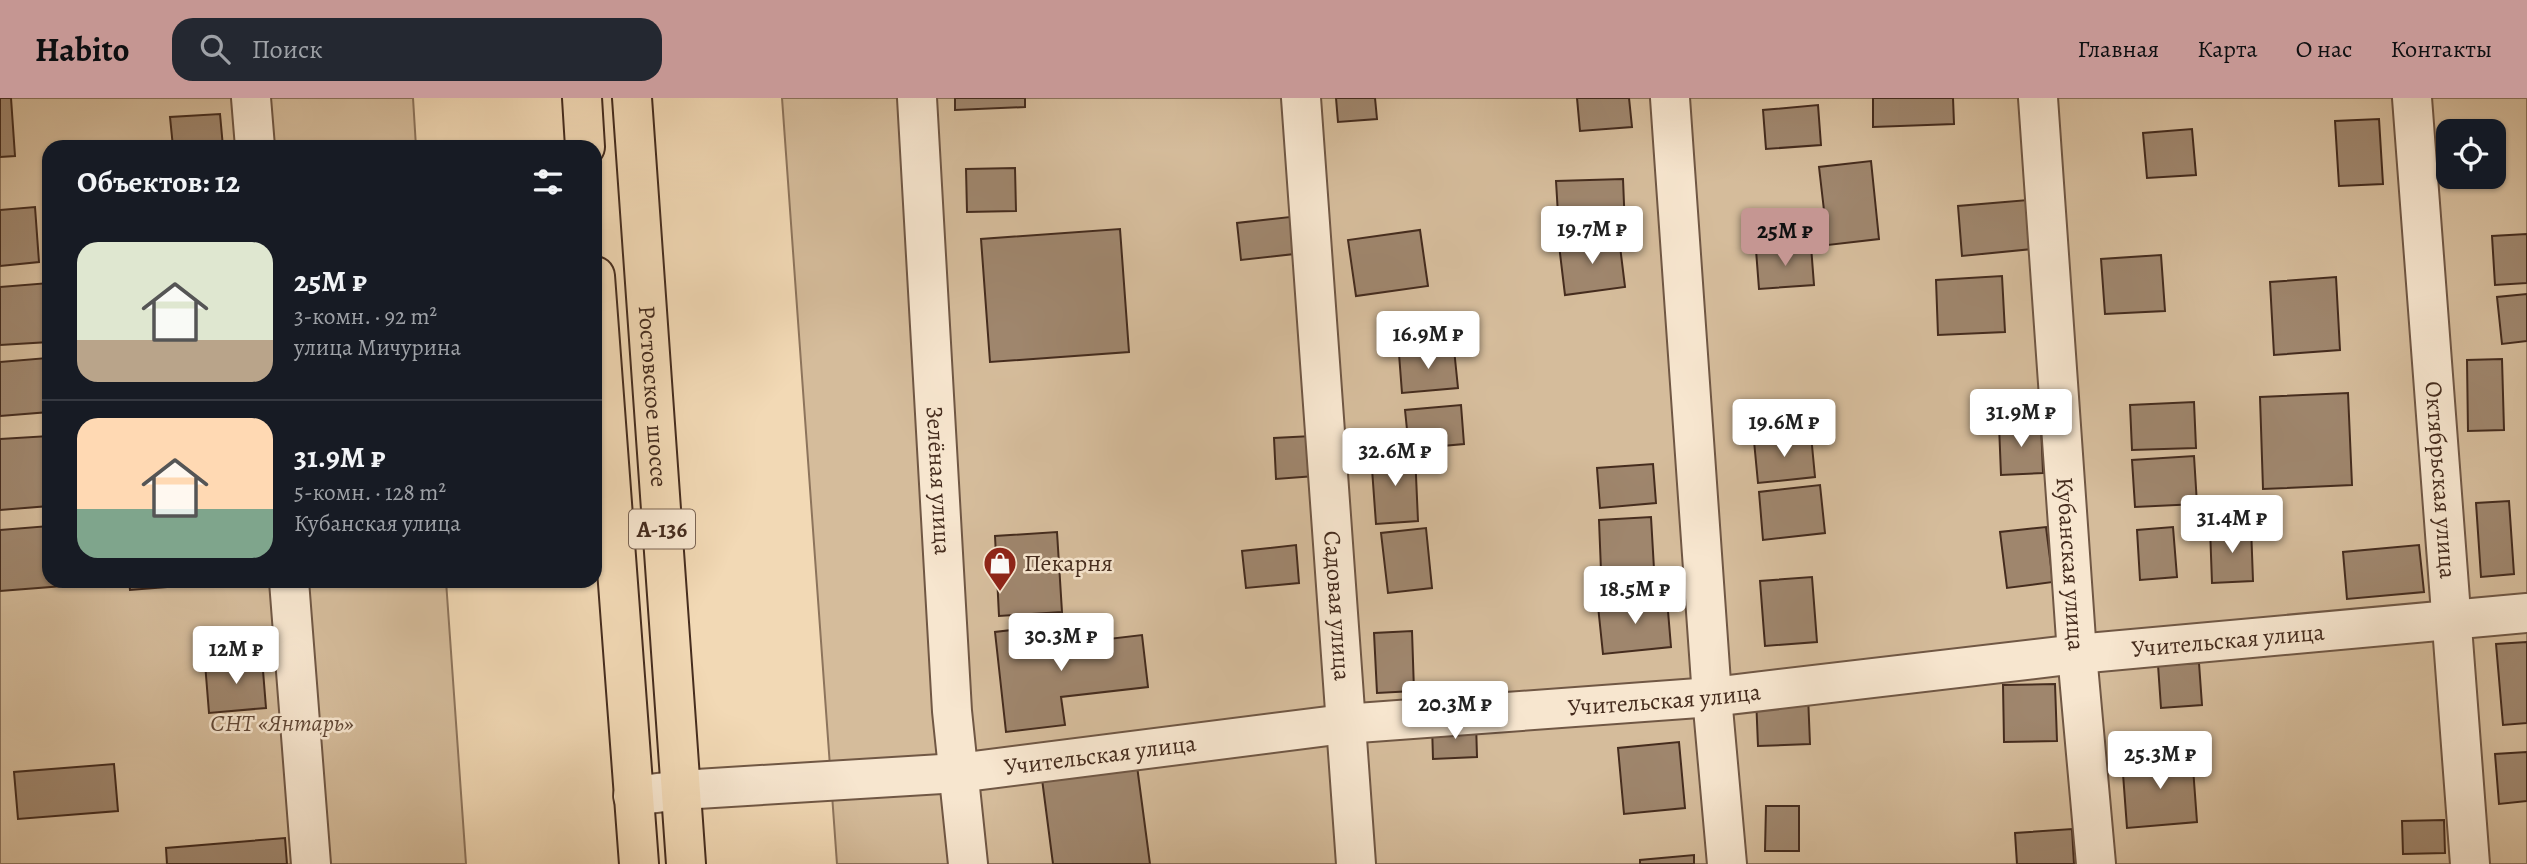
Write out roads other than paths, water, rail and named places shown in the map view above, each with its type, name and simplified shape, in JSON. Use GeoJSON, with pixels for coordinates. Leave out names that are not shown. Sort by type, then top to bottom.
{"type":"FeatureCollection","features":[{"type":"Feature","properties":{"kind":"highway"},"geometry":{"type":"LineString","coordinates":[[582,98],[585,140]]}},
{"type":"Feature","properties":{"kind":"highway","name":"Ростовское шоссе"},"geometry":{"type":"LineString","coordinates":[[632,98],[686,864]]}},
{"type":"Feature","properties":{"kind":"highway","name":"Ростовское шоссе"},"geometry":{"type":"LineString","coordinates":[[602,372],[639,864]]}},
{"type":"Feature","properties":{"kind":"street"},"geometry":{"type":"LineString","coordinates":[[251,98],[254,140]]}},
{"type":"Feature","properties":{"kind":"street","name":"Зелёная улица"},"geometry":{"type":"LineString","coordinates":[[917,98],[952,711],[968,864]]}},
{"type":"Feature","properties":{"kind":"street","name":"Садовая улица"},"geometry":{"type":"LineString","coordinates":[[1301,98],[1356,864]]}},
{"type":"Feature","properties":{"kind":"street"},"geometry":{"type":"LineString","coordinates":[[1670,98],[1712,697],[1727,864]]}},
{"type":"Feature","properties":{"kind":"street","name":"Кубанская улица"},"geometry":{"type":"LineString","coordinates":[[2038,98],[2077,654],[2096,864]]}},
{"type":"Feature","properties":{"kind":"street","name":"Октябрьская улица"},"geometry":{"type":"LineString","coordinates":[[2412,98],[2470,864]]}},
{"type":"Feature","properties":{"kind":"street"},"geometry":{"type":"LineString","coordinates":[[290,588],[311,864]]}},
{"type":"Feature","properties":{"kind":"street","name":"Учительская улица"},"geometry":{"type":"LineString","coordinates":[[633,796],[681,790],[958,773],[1344,724],[1712,697],[2077,654],[2527,612]]}},
{"type":"Feature","properties":{"kind":"place","name":"Пекарня"},"geometry":{"type":"Point","coordinates":[1000,593]}},
{"type":"Feature","properties":{"kind":"park label","name":"СНТ «Янтарь»"},"geometry":{"type":"Point","coordinates":[282,723]}}]}
